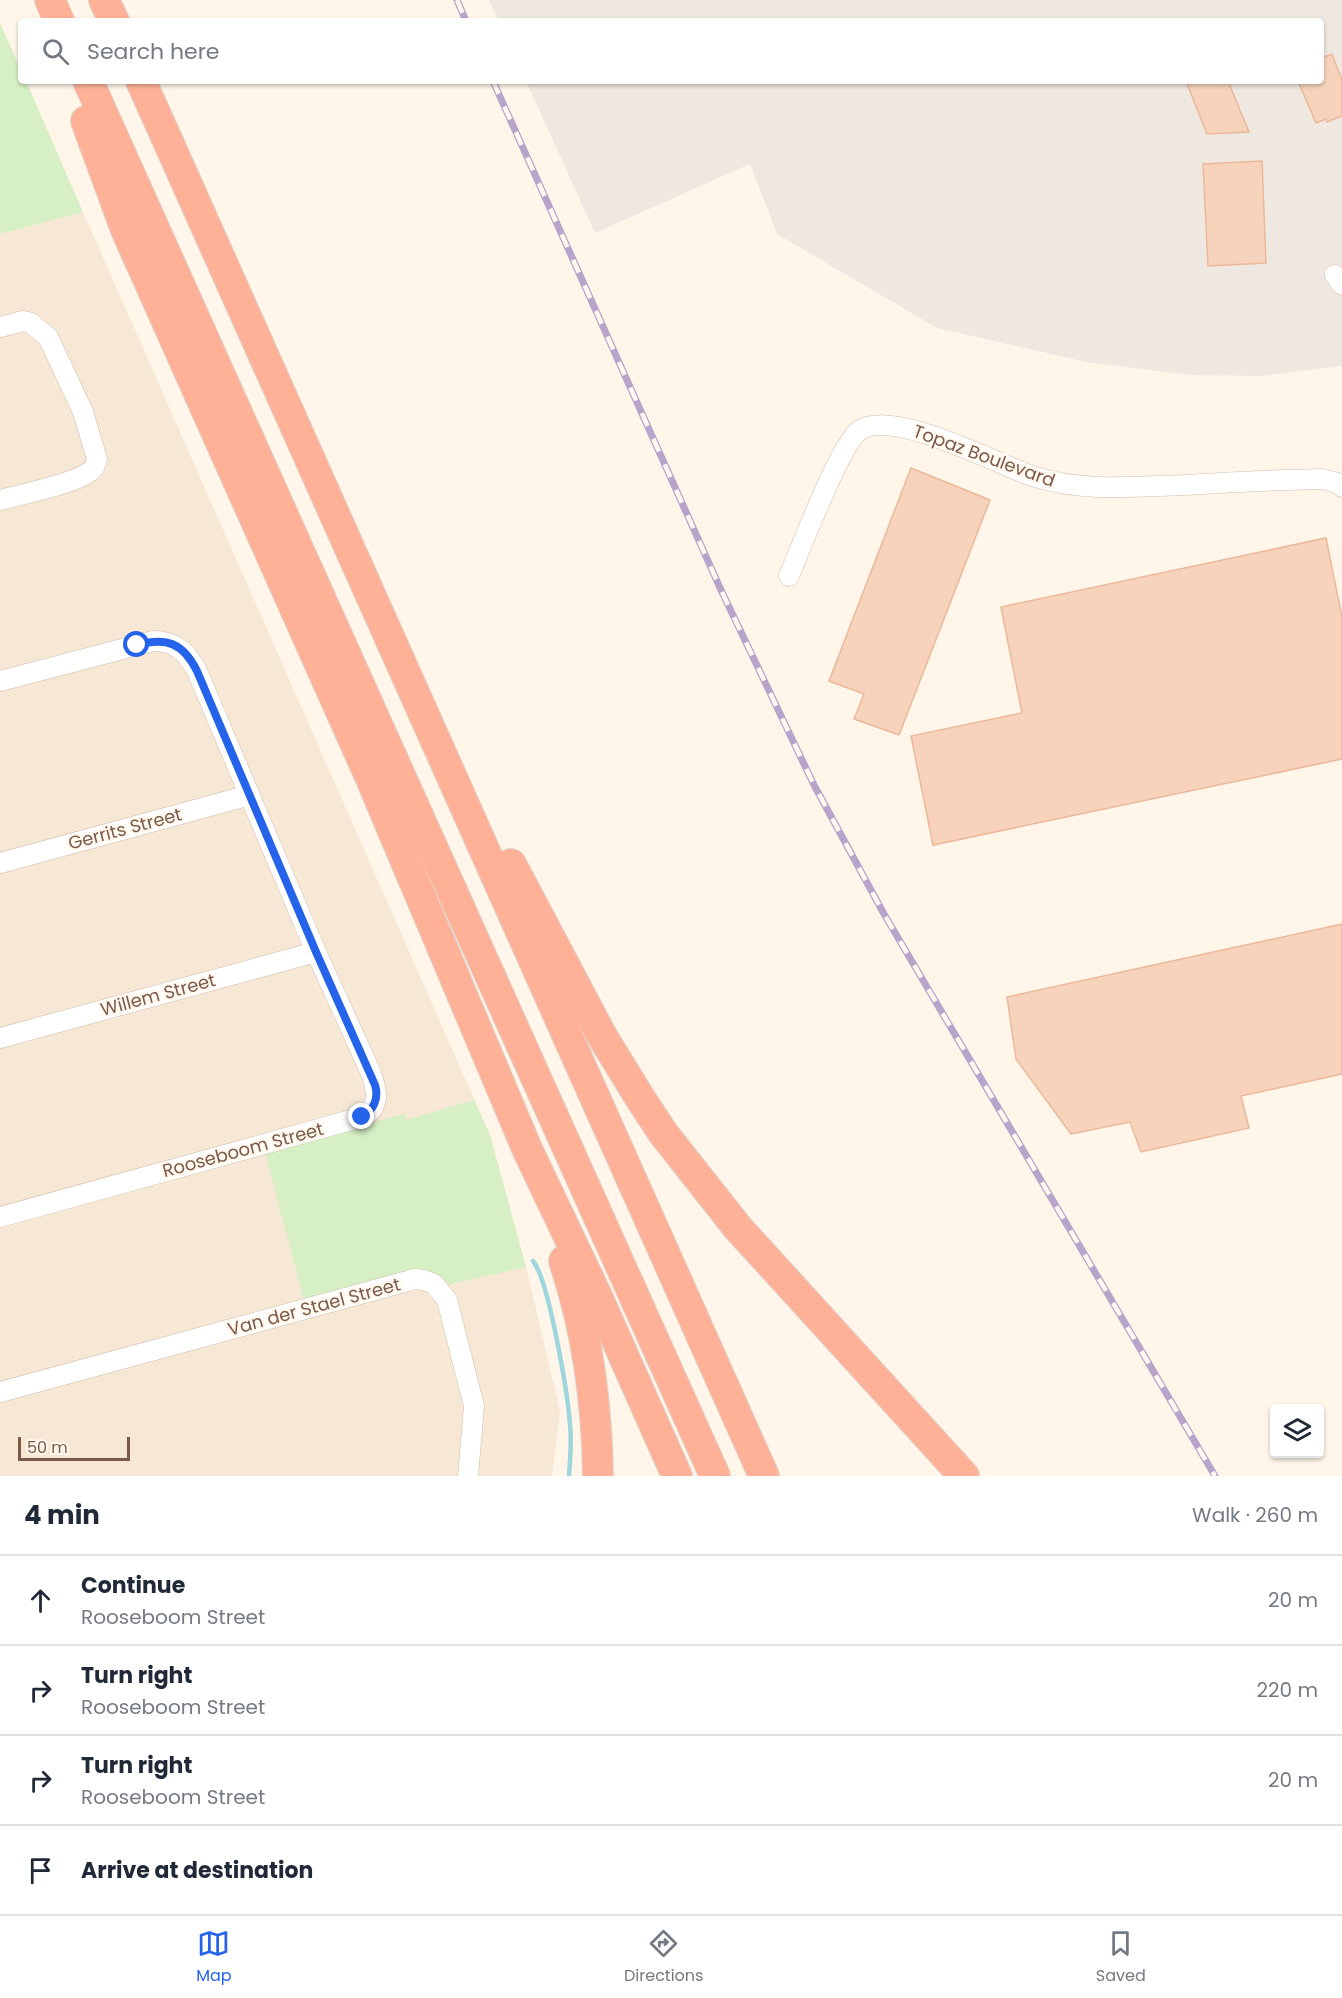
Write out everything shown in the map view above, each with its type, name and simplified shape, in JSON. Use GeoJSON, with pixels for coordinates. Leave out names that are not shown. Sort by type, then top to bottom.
{"type":"FeatureCollection","features":[{"type":"Feature","properties":{"kind":"highway"},"geometry":{"type":"LineString","coordinates":[[49,0],[51,18]]}},
{"type":"Feature","properties":{"kind":"highway"},"geometry":{"type":"LineString","coordinates":[[49,0],[58,18]]}},
{"type":"Feature","properties":{"kind":"highway"},"geometry":{"type":"LineString","coordinates":[[104,0],[113,18]]}},
{"type":"Feature","properties":{"kind":"highway"},"geometry":{"type":"LineString","coordinates":[[72,84],[126,230],[371,779],[528,1152],[597,1296],[677,1476]]}},
{"type":"Feature","properties":{"kind":"highway"},"geometry":{"type":"LineString","coordinates":[[88,84],[715,1476]]}},
{"type":"Feature","properties":{"kind":"highway"},"geometry":{"type":"LineString","coordinates":[[142,84],[764,1476]]}},
{"type":"Feature","properties":{"kind":"highway"},"geometry":{"type":"LineString","coordinates":[[401,664],[602,1036],[663,1133],[738,1228],[964,1476]]}},
{"type":"Feature","properties":{"kind":"highway"},"geometry":{"type":"LineString","coordinates":[[528,1152],[573,1287],[594,1404],[598,1476]]}},
{"type":"Feature","properties":{"kind":"street"},"geometry":{"type":"LineString","coordinates":[[0,327],[23,321],[31,323],[48,337],[82,412],[97,459],[95,467],[90,472],[76,479],[0,500]]}},
{"type":"Feature","properties":{"kind":"street","name":"Topaz Boulevard"},"geometry":{"type":"LineString","coordinates":[[789,576],[842,456],[858,431],[869,426],[887,424],[916,430],[1030,475],[1070,486],[1114,488],[1322,479],[1338,483],[1342,487]]}},
{"type":"Feature","properties":{"kind":"street","name":"Rooseboom Street"},"geometry":{"type":"LineString","coordinates":[[0,681],[153,641],[174,644],[190,658],[376,1089],[375,1103],[366,1115],[0,1217]]}},
{"type":"Feature","properties":{"kind":"street","name":"Gerrits Street"},"geometry":{"type":"LineString","coordinates":[[0,862],[250,795]]}},
{"type":"Feature","properties":{"kind":"street","name":"Willem Street"},"geometry":{"type":"LineString","coordinates":[[0,1038],[316,952]]}},
{"type":"Feature","properties":{"kind":"street","name":"Van der Stael Street"},"geometry":{"type":"LineString","coordinates":[[0,1392],[415,1279],[424,1280],[434,1284],[447,1300],[474,1406],[474,1430],[468,1476]]}},
{"type":"Feature","properties":{"kind":"shaded area"},"geometry":{"type":"Polygon","coordinates":[[[489,0],[1342,0],[1342,366],[1259,376],[1190,375],[1086,362],[937,328],[777,234],[750,164],[595,233],[527,84],[1324,84],[1324,18],[498,18],[489,0]]]}},
{"type":"Feature","properties":{"kind":"shaded area"},"geometry":{"type":"Polygon","coordinates":[[[83,212],[490,1135],[526,1267],[560,1411],[552,1476],[0,1476],[0,234],[83,212]]]}},
{"type":"Feature","properties":{"kind":"green space"},"geometry":{"type":"Polygon","coordinates":[[[0,23],[18,63],[18,84],[27,84],[83,212],[0,234],[0,23]]]}},
{"type":"Feature","properties":{"kind":"green space"},"geometry":{"type":"Polygon","coordinates":[[[474,1100],[490,1135],[526,1267],[446,1285],[304,1301],[265,1152],[404,1114],[407,1120],[474,1100]]]}},
{"type":"Feature","properties":{"kind":"building"},"geometry":{"type":"Polygon","coordinates":[[[1332,54],[1342,80],[1342,116],[1327,122],[1326,119],[1316,123],[1299,84],[1324,84],[1324,57],[1332,54]]]}},
{"type":"Feature","properties":{"kind":"building"},"geometry":{"type":"Polygon","coordinates":[[[1187,84],[1229,84],[1249,132],[1207,134],[1187,84]]]}},
{"type":"Feature","properties":{"kind":"building"},"geometry":{"type":"Polygon","coordinates":[[[1262,161],[1266,263],[1208,266],[1203,164],[1262,161]]]}},
{"type":"Feature","properties":{"kind":"building"},"geometry":{"type":"Polygon","coordinates":[[[911,468],[990,500],[899,735],[854,719],[864,694],[829,681],[911,468]]]}},
{"type":"Feature","properties":{"kind":"building"},"geometry":{"type":"Polygon","coordinates":[[[1326,538],[1342,617],[1342,759],[933,845],[911,736],[1022,713],[1001,607],[1326,538]]]}},
{"type":"Feature","properties":{"kind":"building"},"geometry":{"type":"Polygon","coordinates":[[[1342,924],[1342,1074],[1241,1096],[1249,1128],[1141,1152],[1130,1122],[1071,1134],[1016,1059],[1007,997],[1342,924]]]}},
{"type":"Feature","properties":{"kind":"waterway"},"geometry":{"type":"LineString","coordinates":[[533,1261],[545,1291],[562,1365],[571,1431],[569,1476]]}},
{"type":"Feature","properties":{"kind":"railway"},"geometry":{"type":"LineString","coordinates":[[457,0],[465,18]]}},
{"type":"Feature","properties":{"kind":"railway"},"geometry":{"type":"LineString","coordinates":[[494,84],[721,590],[814,785],[884,914],[1215,1476]]}},
{"type":"Feature","properties":{"kind":"route"},"geometry":{"type":"LineString","coordinates":[[137,645],[153,641],[174,644],[190,658],[197,671],[375,1085],[377,1094],[375,1103],[362,1117]]}}]}
